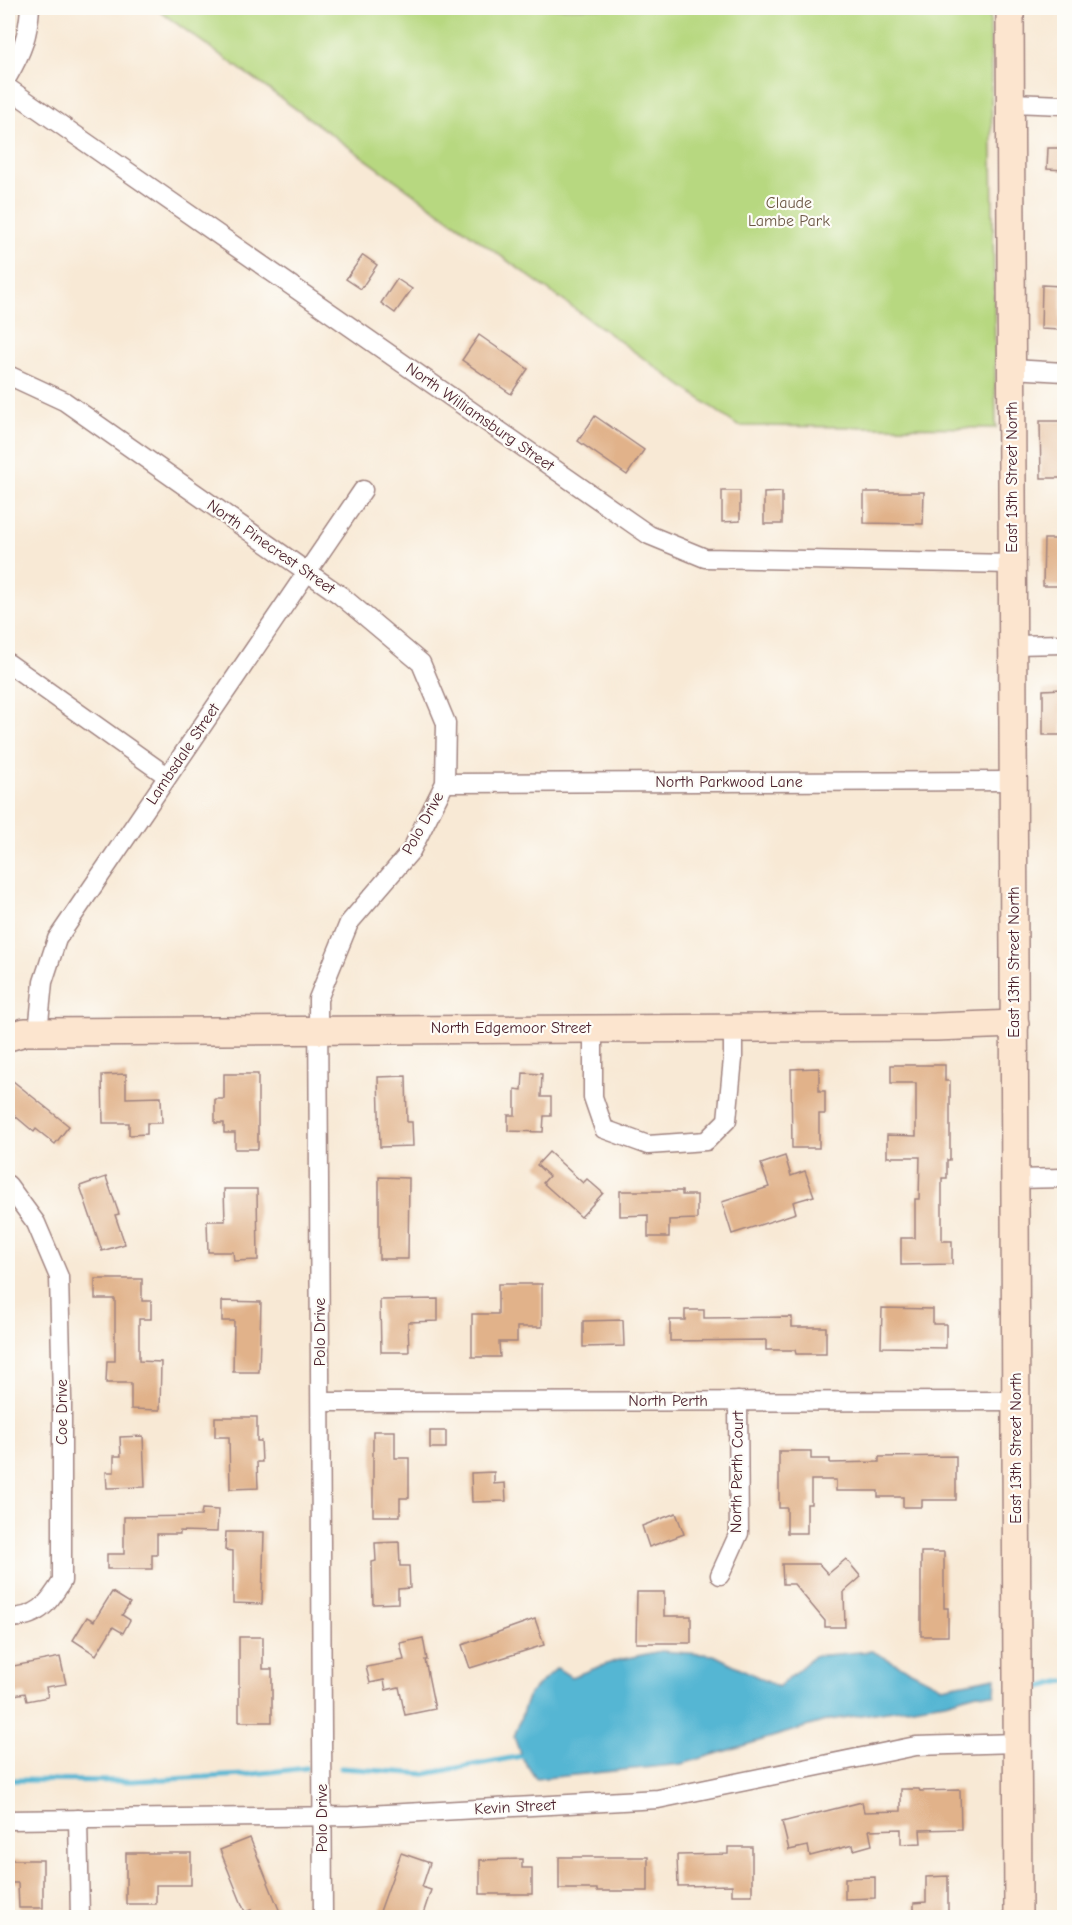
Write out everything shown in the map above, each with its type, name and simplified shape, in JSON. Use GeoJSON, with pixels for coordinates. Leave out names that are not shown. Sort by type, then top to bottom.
{"type":"FeatureCollection","features":[{"type":"Feature","properties":{"kind":"main road","name":"East 13th Street North"},"geometry":{"type":"LineString","coordinates":[[1010,8],[1018,1917]]}},
{"type":"Feature","properties":{"kind":"main road","name":"North Edgemoor Street"},"geometry":{"type":"LineString","coordinates":[[8,1037],[25,1032],[935,1027],[1015,1024]]}},
{"type":"Feature","properties":{"kind":"street"},"geometry":{"type":"LineString","coordinates":[[8,76],[21,53],[28,29],[30,8]]}},
{"type":"Feature","properties":{"kind":"street","name":"North Williamsburg Street"},"geometry":{"type":"LineString","coordinates":[[8,88],[649,535],[705,558],[1013,564]]}},
{"type":"Feature","properties":{"kind":"street"},"geometry":{"type":"LineString","coordinates":[[1011,103],[1065,105]]}},
{"type":"Feature","properties":{"kind":"street"},"geometry":{"type":"LineString","coordinates":[[1012,369],[1065,372]]}},
{"type":"Feature","properties":{"kind":"street","name":"North Pinecrest Street"},"geometry":{"type":"LineString","coordinates":[[8,375],[64,401],[340,595],[421,663],[446,723],[445,783]]}},
{"type":"Feature","properties":{"kind":"street","name":"Lambsdale Street"},"geometry":{"type":"LineString","coordinates":[[38,1032],[43,982],[57,939],[363,490]]}},
{"type":"Feature","properties":{"kind":"street"},"geometry":{"type":"LineString","coordinates":[[1013,645],[1065,644]]}},
{"type":"Feature","properties":{"kind":"street"},"geometry":{"type":"LineString","coordinates":[[8,663],[167,776]]}},
{"type":"Feature","properties":{"kind":"street","name":"North Parkwood Lane"},"geometry":{"type":"LineString","coordinates":[[445,783],[1014,781]]}},
{"type":"Feature","properties":{"kind":"street","name":"Polo Drive"},"geometry":{"type":"LineString","coordinates":[[323,1917],[318,999],[349,923],[411,851],[445,783]]}},
{"type":"Feature","properties":{"kind":"street"},"geometry":{"type":"LineString","coordinates":[[593,1028],[593,1097],[604,1129],[648,1145],[706,1141],[727,1120],[733,1059],[733,1027]]}},
{"type":"Feature","properties":{"kind":"street"},"geometry":{"type":"LineString","coordinates":[[1015,1179],[1065,1178]]}},
{"type":"Feature","properties":{"kind":"street","name":"Coe Drive"},"geometry":{"type":"LineString","coordinates":[[8,1185],[36,1223],[59,1277],[62,1501],[62,1581],[52,1599],[40,1609],[29,1616],[8,1618]]}},
{"type":"Feature","properties":{"kind":"street","name":"North Perth Court"},"geometry":{"type":"LineString","coordinates":[[720,1575],[739,1533],[738,1401]]}},
{"type":"Feature","properties":{"kind":"street","name":"North Perth"},"geometry":{"type":"LineString","coordinates":[[321,1402],[1016,1401]]}},
{"type":"Feature","properties":{"kind":"street","name":"Kevin Street"},"geometry":{"type":"LineString","coordinates":[[8,1820],[322,1816],[658,1799],[916,1746],[1017,1743]]}},
{"type":"Feature","properties":{"kind":"street"},"geometry":{"type":"LineString","coordinates":[[78,1819],[80,1917]]}},
{"type":"Feature","properties":{"kind":"green space","name":"Claude Lambe Park"},"geometry":{"type":"Polygon","coordinates":[[[155,8],[990,8],[996,428],[738,426],[155,8]]]}},
{"type":"Feature","properties":{"kind":"water"},"geometry":{"type":"Polygon","coordinates":[[[661,1651],[714,1655],[778,1687],[814,1656],[872,1651],[942,1687],[996,1677],[995,1695],[977,1693],[945,1702],[829,1720],[682,1764],[536,1779],[521,1756],[514,1737],[529,1694],[557,1668],[571,1677],[618,1660],[661,1651]]]}},
{"type":"Feature","properties":{"kind":"building"},"geometry":{"type":"Polygon","coordinates":[[[1048,148],[1065,148],[1065,170],[1047,169],[1048,148]]]}},
{"type":"Feature","properties":{"kind":"building"},"geometry":{"type":"Polygon","coordinates":[[[363,255],[377,265],[361,289],[346,279],[363,255]]]}},
{"type":"Feature","properties":{"kind":"building"},"geometry":{"type":"Polygon","coordinates":[[[397,279],[412,289],[395,313],[381,303],[397,279]]]}},
{"type":"Feature","properties":{"kind":"building"},"geometry":{"type":"Polygon","coordinates":[[[1042,285],[1061,286],[1060,330],[1041,329],[1042,285]]]}},
{"type":"Feature","properties":{"kind":"building"},"geometry":{"type":"Polygon","coordinates":[[[479,335],[528,369],[511,394],[462,360],[479,335]]]}},
{"type":"Feature","properties":{"kind":"building"},"geometry":{"type":"Polygon","coordinates":[[[595,416],[644,450],[627,475],[578,441],[595,416]]]}},
{"type":"Feature","properties":{"kind":"building"},"geometry":{"type":"Polygon","coordinates":[[[1040,421],[1065,421],[1065,478],[1041,478],[1040,421]]]}},
{"type":"Feature","properties":{"kind":"building"},"geometry":{"type":"Polygon","coordinates":[[[722,491],[740,491],[740,521],[722,522],[722,491]]]}},
{"type":"Feature","properties":{"kind":"building"},"geometry":{"type":"Polygon","coordinates":[[[782,492],[782,524],[764,524],[764,493],[782,492]]]}},
{"type":"Feature","properties":{"kind":"building"},"geometry":{"type":"Polygon","coordinates":[[[864,492],[924,492],[923,524],[864,523],[864,492]]]}},
{"type":"Feature","properties":{"kind":"building"},"geometry":{"type":"Polygon","coordinates":[[[1044,539],[1063,539],[1062,586],[1043,586],[1044,539]]]}},
{"type":"Feature","properties":{"kind":"building"},"geometry":{"type":"Polygon","coordinates":[[[1062,689],[1062,735],[1043,735],[1043,690],[1062,689]]]}},
{"type":"Feature","properties":{"kind":"building"},"geometry":{"type":"Polygon","coordinates":[[[891,1065],[945,1065],[945,1081],[950,1081],[950,1160],[947,1160],[947,1178],[942,1178],[942,1241],[952,1241],[952,1264],[901,1265],[901,1238],[915,1238],[915,1199],[919,1199],[920,1157],[887,1157],[887,1135],[916,1136],[916,1083],[891,1083],[891,1065]]]}},
{"type":"Feature","properties":{"kind":"building"},"geometry":{"type":"Polygon","coordinates":[[[819,1068],[819,1091],[825,1091],[825,1114],[819,1114],[819,1148],[792,1148],[791,1069],[819,1068]]]}},
{"type":"Feature","properties":{"kind":"building"},"geometry":{"type":"Polygon","coordinates":[[[523,1073],[542,1074],[541,1097],[551,1097],[551,1116],[544,1116],[543,1132],[508,1131],[508,1115],[515,1115],[515,1089],[522,1090],[523,1073]]]}},
{"type":"Feature","properties":{"kind":"building"},"geometry":{"type":"Polygon","coordinates":[[[126,1074],[126,1098],[161,1097],[162,1123],[147,1123],[147,1134],[129,1135],[129,1123],[103,1123],[102,1075],[126,1074]]]}},
{"type":"Feature","properties":{"kind":"building"},"geometry":{"type":"Polygon","coordinates":[[[224,1074],[258,1074],[258,1149],[235,1149],[235,1133],[224,1133],[224,1123],[215,1123],[215,1099],[224,1099],[224,1074]]]}},
{"type":"Feature","properties":{"kind":"building"},"geometry":{"type":"Polygon","coordinates":[[[406,1076],[407,1122],[412,1122],[413,1146],[380,1147],[378,1077],[406,1076]]]}},
{"type":"Feature","properties":{"kind":"building"},"geometry":{"type":"Polygon","coordinates":[[[13,1081],[69,1126],[55,1144],[36,1129],[34,1132],[8,1110],[8,1088],[13,1081]]]}},
{"type":"Feature","properties":{"kind":"building"},"geometry":{"type":"Polygon","coordinates":[[[549,1152],[583,1183],[587,1179],[603,1193],[581,1217],[543,1183],[549,1176],[537,1165],[549,1152]]]}},
{"type":"Feature","properties":{"kind":"building"},"geometry":{"type":"Polygon","coordinates":[[[785,1156],[791,1176],[805,1171],[814,1196],[793,1202],[796,1213],[732,1234],[722,1202],[769,1187],[761,1164],[785,1156]]]}},
{"type":"Feature","properties":{"kind":"building"},"geometry":{"type":"Polygon","coordinates":[[[106,1177],[119,1214],[115,1215],[125,1244],[102,1251],[80,1186],[106,1177]]]}},
{"type":"Feature","properties":{"kind":"building"},"geometry":{"type":"Polygon","coordinates":[[[379,1177],[409,1178],[408,1259],[379,1259],[379,1177]]]}},
{"type":"Feature","properties":{"kind":"building"},"geometry":{"type":"Polygon","coordinates":[[[224,1189],[257,1189],[258,1260],[234,1261],[233,1252],[208,1252],[207,1221],[225,1221],[224,1189]]]}},
{"type":"Feature","properties":{"kind":"building"},"geometry":{"type":"Polygon","coordinates":[[[620,1191],[682,1191],[682,1195],[697,1195],[697,1219],[669,1220],[669,1237],[648,1237],[648,1215],[620,1216],[620,1191]]]}},
{"type":"Feature","properties":{"kind":"building"},"geometry":{"type":"Polygon","coordinates":[[[95,1279],[142,1279],[142,1301],[151,1301],[151,1319],[139,1319],[139,1361],[161,1362],[160,1410],[131,1409],[131,1383],[106,1383],[107,1361],[115,1361],[115,1299],[95,1299],[95,1279]]]}},
{"type":"Feature","properties":{"kind":"building"},"geometry":{"type":"Polygon","coordinates":[[[498,1284],[542,1284],[542,1327],[517,1327],[517,1342],[499,1342],[500,1357],[472,1357],[472,1314],[498,1314],[498,1284]]]}},
{"type":"Feature","properties":{"kind":"building"},"geometry":{"type":"Polygon","coordinates":[[[438,1299],[438,1321],[408,1322],[409,1352],[381,1352],[380,1300],[438,1299]]]}},
{"type":"Feature","properties":{"kind":"building"},"geometry":{"type":"Polygon","coordinates":[[[222,1301],[261,1302],[259,1372],[233,1372],[234,1321],[222,1321],[222,1301]]]}},
{"type":"Feature","properties":{"kind":"building"},"geometry":{"type":"Polygon","coordinates":[[[882,1308],[933,1309],[933,1324],[946,1324],[946,1348],[881,1347],[882,1308]]]}},
{"type":"Feature","properties":{"kind":"building"},"geometry":{"type":"Polygon","coordinates":[[[685,1310],[704,1310],[704,1318],[792,1317],[792,1327],[826,1327],[826,1354],[796,1354],[795,1350],[766,1350],[766,1340],[670,1341],[670,1320],[685,1320],[685,1310]]]}},
{"type":"Feature","properties":{"kind":"building"},"geometry":{"type":"Polygon","coordinates":[[[623,1320],[624,1346],[583,1347],[583,1321],[623,1320]]]}},
{"type":"Feature","properties":{"kind":"building"},"geometry":{"type":"Polygon","coordinates":[[[215,1417],[257,1417],[257,1441],[261,1441],[262,1462],[257,1462],[258,1488],[230,1489],[229,1437],[215,1437],[215,1417]]]}},
{"type":"Feature","properties":{"kind":"building"},"geometry":{"type":"Polygon","coordinates":[[[373,1431],[395,1431],[395,1458],[409,1458],[409,1498],[400,1498],[400,1516],[373,1516],[373,1431]]]}},
{"type":"Feature","properties":{"kind":"building"},"geometry":{"type":"Polygon","coordinates":[[[430,1431],[446,1431],[446,1448],[430,1448],[430,1431]]]}},
{"type":"Feature","properties":{"kind":"building"},"geometry":{"type":"Polygon","coordinates":[[[143,1436],[145,1487],[107,1488],[106,1472],[114,1472],[114,1456],[121,1456],[120,1437],[143,1436]]]}},
{"type":"Feature","properties":{"kind":"building"},"geometry":{"type":"Polygon","coordinates":[[[779,1451],[811,1451],[811,1459],[830,1459],[830,1463],[879,1462],[879,1457],[956,1456],[956,1500],[922,1500],[922,1507],[903,1507],[903,1497],[878,1497],[878,1491],[836,1491],[836,1480],[811,1480],[811,1504],[807,1504],[807,1533],[787,1533],[787,1508],[779,1508],[779,1451]]]}},
{"type":"Feature","properties":{"kind":"building"},"geometry":{"type":"Polygon","coordinates":[[[494,1472],[494,1484],[505,1483],[506,1501],[472,1502],[471,1473],[494,1472]]]}},
{"type":"Feature","properties":{"kind":"building"},"geometry":{"type":"Polygon","coordinates":[[[202,1509],[218,1510],[217,1532],[180,1531],[180,1534],[157,1534],[157,1555],[152,1555],[152,1569],[107,1569],[107,1554],[124,1554],[124,1517],[201,1516],[202,1509]]]}},
{"type":"Feature","properties":{"kind":"building"},"geometry":{"type":"Polygon","coordinates":[[[676,1513],[684,1534],[649,1547],[642,1526],[676,1513]]]}},
{"type":"Feature","properties":{"kind":"building"},"geometry":{"type":"Polygon","coordinates":[[[226,1532],[264,1532],[262,1604],[233,1603],[233,1551],[225,1550],[226,1532]]]}},
{"type":"Feature","properties":{"kind":"building"},"geometry":{"type":"Polygon","coordinates":[[[399,1542],[400,1566],[409,1566],[410,1588],[398,1589],[398,1603],[373,1604],[372,1562],[376,1561],[375,1543],[399,1542]]]}},
{"type":"Feature","properties":{"kind":"building"},"geometry":{"type":"Polygon","coordinates":[[[921,1552],[944,1552],[944,1608],[948,1608],[948,1636],[921,1636],[921,1552]]]}},
{"type":"Feature","properties":{"kind":"building"},"geometry":{"type":"Polygon","coordinates":[[[846,1559],[861,1577],[844,1592],[845,1627],[825,1627],[825,1621],[794,1584],[783,1584],[782,1564],[819,1564],[828,1574],[846,1559]]]}},
{"type":"Feature","properties":{"kind":"building"},"geometry":{"type":"Polygon","coordinates":[[[112,1592],[130,1603],[122,1615],[130,1620],[123,1633],[113,1627],[96,1655],[73,1640],[87,1617],[94,1621],[112,1592]]]}},
{"type":"Feature","properties":{"kind":"building"},"geometry":{"type":"Polygon","coordinates":[[[637,1592],[664,1592],[664,1616],[691,1616],[691,1643],[636,1643],[637,1592]]]}},
{"type":"Feature","properties":{"kind":"building"},"geometry":{"type":"Polygon","coordinates":[[[535,1619],[544,1645],[470,1668],[462,1645],[535,1619]]]}},
{"type":"Feature","properties":{"kind":"building"},"geometry":{"type":"Polygon","coordinates":[[[239,1637],[263,1637],[263,1669],[272,1669],[272,1722],[239,1722],[239,1637]]]}},
{"type":"Feature","properties":{"kind":"building"},"geometry":{"type":"Polygon","coordinates":[[[423,1638],[435,1709],[405,1715],[399,1687],[386,1690],[384,1680],[370,1683],[366,1667],[404,1660],[400,1643],[423,1638]]]}},
{"type":"Feature","properties":{"kind":"building"},"geometry":{"type":"Polygon","coordinates":[[[60,1657],[66,1684],[46,1687],[48,1697],[27,1701],[25,1693],[8,1696],[8,1667],[60,1657]]]}},
{"type":"Feature","properties":{"kind":"building"},"geometry":{"type":"Polygon","coordinates":[[[901,1789],[960,1790],[961,1829],[920,1830],[921,1843],[901,1844],[901,1829],[869,1830],[872,1845],[854,1850],[853,1845],[810,1856],[808,1846],[789,1850],[782,1822],[862,1802],[864,1812],[901,1811],[901,1789]]]}},
{"type":"Feature","properties":{"kind":"building"},"geometry":{"type":"Polygon","coordinates":[[[250,1838],[282,1917],[254,1917],[251,1910],[245,1912],[220,1850],[250,1838]]]}},
{"type":"Feature","properties":{"kind":"building"},"geometry":{"type":"Polygon","coordinates":[[[728,1847],[752,1847],[752,1895],[732,1895],[732,1885],[678,1886],[677,1855],[728,1854],[728,1847]]]}},
{"type":"Feature","properties":{"kind":"building"},"geometry":{"type":"Polygon","coordinates":[[[126,1853],[191,1853],[191,1885],[156,1885],[156,1904],[126,1904],[126,1853]]]}},
{"type":"Feature","properties":{"kind":"building"},"geometry":{"type":"Polygon","coordinates":[[[401,1853],[430,1863],[422,1887],[431,1890],[422,1917],[378,1917],[401,1853]]]}},
{"type":"Feature","properties":{"kind":"building"},"geometry":{"type":"Polygon","coordinates":[[[559,1857],[648,1857],[648,1891],[559,1889],[559,1857]]]}},
{"type":"Feature","properties":{"kind":"building"},"geometry":{"type":"Polygon","coordinates":[[[522,1859],[522,1868],[532,1868],[532,1894],[480,1894],[480,1860],[522,1859]]]}},
{"type":"Feature","properties":{"kind":"building"},"geometry":{"type":"Polygon","coordinates":[[[8,1860],[43,1860],[43,1908],[19,1908],[18,1883],[8,1883],[8,1860]]]}},
{"type":"Feature","properties":{"kind":"building"},"geometry":{"type":"Polygon","coordinates":[[[948,1876],[948,1917],[914,1917],[914,1903],[926,1902],[926,1877],[948,1876]]]}},
{"type":"Feature","properties":{"kind":"building"},"geometry":{"type":"Polygon","coordinates":[[[875,1877],[875,1898],[845,1899],[845,1878],[875,1877]]]}},
{"type":"Feature","properties":{"kind":"waterway"},"geometry":{"type":"LineString","coordinates":[[1041,1687],[1064,1681]]}},
{"type":"Feature","properties":{"kind":"waterway"},"geometry":{"type":"LineString","coordinates":[[341,1768],[425,1774],[527,1755]]}},
{"type":"Feature","properties":{"kind":"waterway"},"geometry":{"type":"LineString","coordinates":[[8,1780],[132,1781],[244,1775],[306,1768]]}}]}
